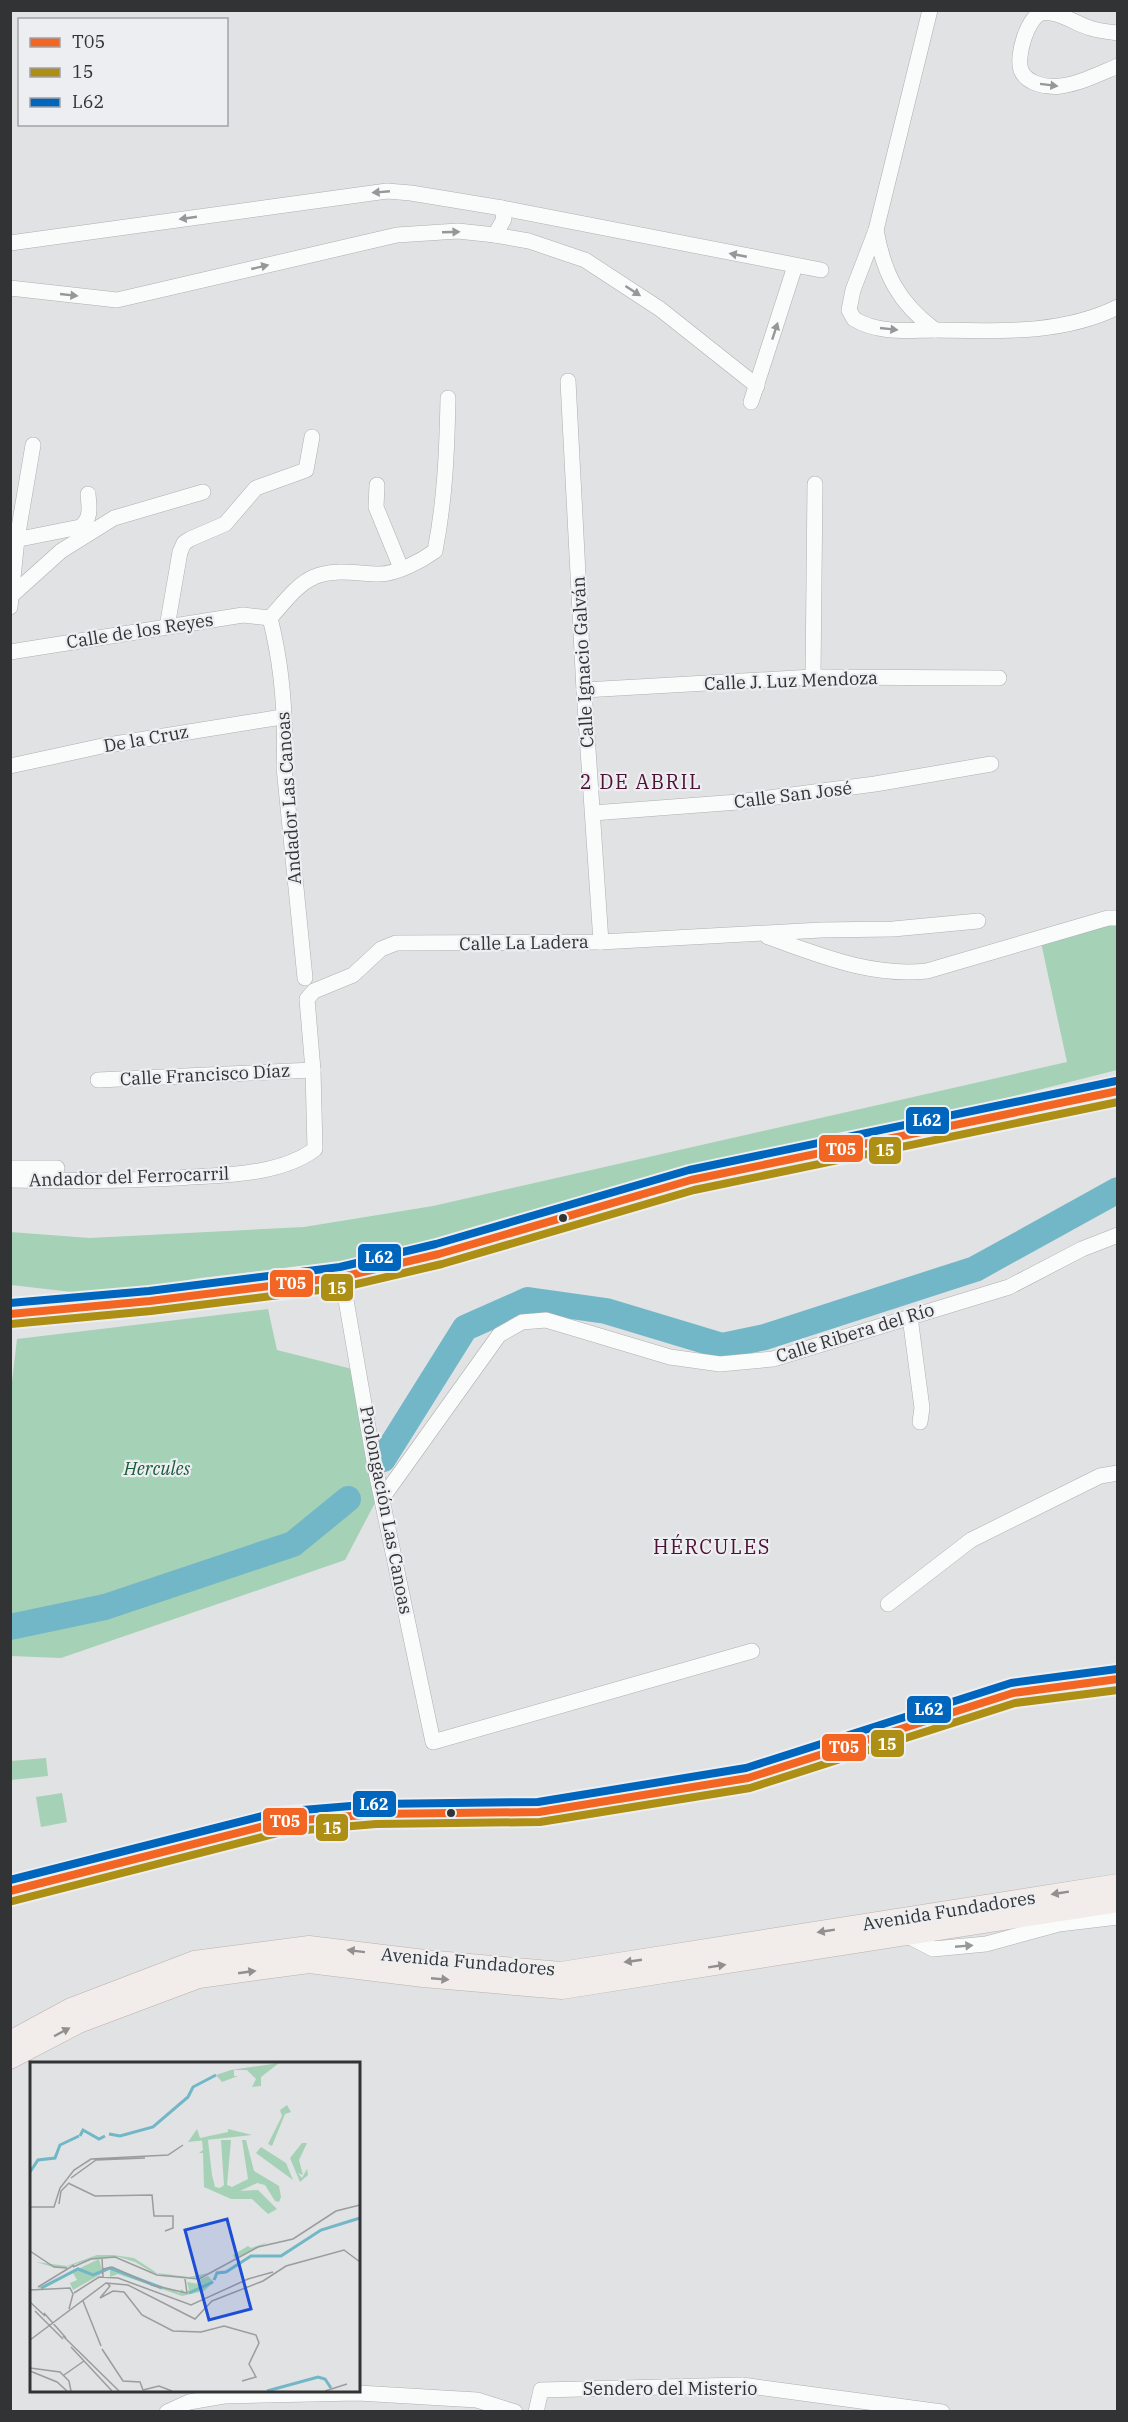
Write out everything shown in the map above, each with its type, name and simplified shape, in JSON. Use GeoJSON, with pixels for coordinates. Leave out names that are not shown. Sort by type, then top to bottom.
{"type":"FeatureCollection","features":[{"type":"Feature","properties":{"kind":"main road","name":"Avenida Fundadores"},"geometry":{"type":"LineString","coordinates":[[10,2041],[71,2008],[194,1961],[309,1946],[425,1960],[561,1972],[1118,1884]]}},
{"type":"Feature","properties":{"kind":"main road","name":"Avenida Fundadores"},"geometry":{"type":"LineString","coordinates":[[10,2059],[79,2023],[199,1978],[309,1963],[423,1977],[562,1989],[1118,1902]]}},
{"type":"Feature","properties":{"kind":"street"},"geometry":{"type":"LineString","coordinates":[[930,10],[876,230],[853,290],[849,310],[854,319],[880,329],[980,332],[1040,329],[1099,316],[1118,307]]}},
{"type":"Feature","properties":{"kind":"street"},"geometry":{"type":"LineString","coordinates":[[1118,33],[1089,28],[1056,15],[1043,13],[1034,17],[1028,26],[1020,59],[1021,70],[1027,79],[1044,86],[1060,86],[1087,80],[1118,66]]}},
{"type":"Feature","properties":{"kind":"street"},"geometry":{"type":"LineString","coordinates":[[10,243],[387,191],[411,192],[502,208],[820,270]]}},
{"type":"Feature","properties":{"kind":"street"},"geometry":{"type":"LineString","coordinates":[[495,235],[504,219],[502,208]]}},
{"type":"Feature","properties":{"kind":"street"},"geometry":{"type":"LineString","coordinates":[[529,241],[528,228],[536,215]]}},
{"type":"Feature","properties":{"kind":"street"},"geometry":{"type":"LineString","coordinates":[[876,230],[883,262],[903,301],[935,330]]}},
{"type":"Feature","properties":{"kind":"street"},"geometry":{"type":"LineString","coordinates":[[10,288],[117,300],[398,235],[458,231],[495,235],[529,241],[585,260],[660,309],[757,386]]}},
{"type":"Feature","properties":{"kind":"street"},"geometry":{"type":"LineString","coordinates":[[751,402],[795,266]]}},
{"type":"Feature","properties":{"kind":"street","name":"Calle Ignacio Galván"},"geometry":{"type":"LineString","coordinates":[[568,381],[600,942]]}},
{"type":"Feature","properties":{"kind":"street"},"geometry":{"type":"LineString","coordinates":[[270,618],[295,591],[314,577],[338,572],[383,574],[421,562],[435,551],[443,509],[446,476],[448,398]]}},
{"type":"Feature","properties":{"kind":"street"},"geometry":{"type":"LineString","coordinates":[[167,627],[180,552],[184,543],[225,524],[256,488],[306,470],[312,437]]}},
{"type":"Feature","properties":{"kind":"street"},"geometry":{"type":"LineString","coordinates":[[11,603],[14,540],[33,445]]}},
{"type":"Feature","properties":{"kind":"street"},"geometry":{"type":"LineString","coordinates":[[813,677],[815,484]]}},
{"type":"Feature","properties":{"kind":"street"},"geometry":{"type":"LineString","coordinates":[[376,485],[376,507],[401,568]]}},
{"type":"Feature","properties":{"kind":"street"},"geometry":{"type":"LineString","coordinates":[[11,603],[61,551],[114,518],[203,492]]}},
{"type":"Feature","properties":{"kind":"street"},"geometry":{"type":"LineString","coordinates":[[14,540],[87,523],[88,494]]}},
{"type":"Feature","properties":{"kind":"street","name":"Calle de los Reyes"},"geometry":{"type":"LineString","coordinates":[[10,652],[243,615],[270,618]]}},
{"type":"Feature","properties":{"kind":"street","name":"Andador Las Canoas"},"geometry":{"type":"LineString","coordinates":[[270,618],[278,648],[282,717],[286,737],[284,767],[304,978]]}},
{"type":"Feature","properties":{"kind":"street","name":"Calle J. Luz Mendoza"},"geometry":{"type":"LineString","coordinates":[[584,690],[813,677],[999,678]]}},
{"type":"Feature","properties":{"kind":"street","name":"De la Cruz"},"geometry":{"type":"LineString","coordinates":[[10,766],[102,746],[282,717]]}},
{"type":"Feature","properties":{"kind":"street","name":"Calle San José"},"geometry":{"type":"LineString","coordinates":[[593,813],[749,800],[875,784],[991,764]]}},
{"type":"Feature","properties":{"kind":"street","name":"Calle La Ladera"},"geometry":{"type":"LineString","coordinates":[[759,933],[849,965],[906,973],[927,971],[1108,918],[1118,918]]}},
{"type":"Feature","properties":{"kind":"street","name":"Calle La Ladera"},"geometry":{"type":"LineString","coordinates":[[313,1070],[307,999],[314,991],[353,975],[389,945],[600,942],[759,933],[894,929],[978,921]]}},
{"type":"Feature","properties":{"kind":"street","name":"Calle Francisco Díaz"},"geometry":{"type":"LineString","coordinates":[[98,1080],[313,1070]]}},
{"type":"Feature","properties":{"kind":"street","name":"Andador del Ferrocarril"},"geometry":{"type":"LineString","coordinates":[[10,1180],[103,1182],[228,1175],[282,1165],[315,1149],[313,1070]]}},
{"type":"Feature","properties":{"kind":"street"},"geometry":{"type":"LineString","coordinates":[[10,1314],[342,1277],[439,1254],[691,1179],[1118,1091]]}},
{"type":"Feature","properties":{"kind":"street"},"geometry":{"type":"LineString","coordinates":[[10,1168],[57,1168]]}},
{"type":"Feature","properties":{"kind":"street","name":"Calle Ribera del Río"},"geometry":{"type":"LineString","coordinates":[[383,1497],[498,1335],[522,1322],[546,1320],[670,1357],[720,1364],[773,1359],[1009,1287],[1082,1249],[1118,1235]]}},
{"type":"Feature","properties":{"kind":"street","name":"Prolongación Las Canoas"},"geometry":{"type":"LineString","coordinates":[[342,1277],[375,1467],[433,1742],[752,1651]]}},
{"type":"Feature","properties":{"kind":"street"},"geometry":{"type":"LineString","coordinates":[[910,1317],[922,1408],[920,1422]]}},
{"type":"Feature","properties":{"kind":"street"},"geometry":{"type":"LineString","coordinates":[[888,1604],[971,1540],[1100,1476],[1118,1473]]}},
{"type":"Feature","properties":{"kind":"street"},"geometry":{"type":"LineString","coordinates":[[10,1891],[280,1822],[375,1814],[539,1812],[748,1778],[1012,1693],[1118,1679]]}},
{"type":"Feature","properties":{"kind":"street"},"geometry":{"type":"LineString","coordinates":[[908,1936],[933,1949],[986,1944],[1059,1924],[1118,1917]]}},
{"type":"Feature","properties":{"kind":"street","name":"Sendero del Misterio"},"geometry":{"type":"LineString","coordinates":[[536,2412],[541,2390],[742,2385],[942,2412]]}},
{"type":"Feature","properties":{"kind":"street"},"geometry":{"type":"LineString","coordinates":[[167,2412],[189,2402],[224,2396],[358,2393],[477,2400],[515,2412]]}},
{"type":"Feature","properties":{"kind":"green space"},"geometry":{"type":"Polygon","coordinates":[[[1117,917],[1117,1070],[827,1143],[638,1182],[380,1257],[200,1278],[139,1289],[81,1293],[11,1285],[10,1232],[90,1238],[304,1227],[433,1206],[1067,1062],[1040,938],[1117,917]]]}},
{"type":"Feature","properties":{"kind":"green space","name":"Hercules"},"geometry":{"type":"Polygon","coordinates":[[[268,1309],[277,1350],[352,1369],[377,1499],[345,1560],[61,1658],[11,1656],[10,1399],[17,1339],[268,1309]]]}},
{"type":"Feature","properties":{"kind":"green space"},"geometry":{"type":"Polygon","coordinates":[[[46,1758],[48,1776],[11,1780],[11,1761],[46,1758]]]}},
{"type":"Feature","properties":{"kind":"green space"},"geometry":{"type":"Polygon","coordinates":[[[62,1793],[67,1822],[41,1827],[36,1797],[62,1793]]]}},
{"type":"Feature","properties":{"kind":"waterway"},"geometry":{"type":"LineString","coordinates":[[383,1459],[465,1328],[528,1300],[606,1311],[722,1346],[765,1337],[975,1269],[1118,1190]]}},
{"type":"Feature","properties":{"kind":"waterway"},"geometry":{"type":"LineString","coordinates":[[10,1627],[105,1607],[293,1544],[348,1499]]}},
{"type":"Feature","properties":{"kind":"transit line","name":"L62"},"geometry":{"type":"LineString","coordinates":[[10,1303],[149,1291],[340,1267],[436,1244],[689,1170],[1116,1081]]}},
{"type":"Feature","properties":{"kind":"transit line","name":"T05"},"geometry":{"type":"LineString","coordinates":[[10,1314],[150,1301],[342,1277],[439,1254],[691,1180],[1118,1091]]}},
{"type":"Feature","properties":{"kind":"transit line","name":"15"},"geometry":{"type":"LineString","coordinates":[[11,1324],[151,1311],[344,1287],[442,1264],[694,1190],[1118,1102]]}},
{"type":"Feature","properties":{"kind":"transit line","name":"L62"},"geometry":{"type":"LineString","coordinates":[[10,1880],[278,1812],[375,1804],[538,1802],[746,1768],[1011,1683],[1117,1669]]}},
{"type":"Feature","properties":{"kind":"transit line","name":"T05"},"geometry":{"type":"LineString","coordinates":[[10,1891],[280,1822],[375,1814],[539,1812],[748,1778],[1013,1693],[1118,1679]]}},
{"type":"Feature","properties":{"kind":"transit line","name":"15"},"geometry":{"type":"LineString","coordinates":[[13,1901],[282,1832],[376,1824],[540,1822],[750,1788],[1015,1703],[1118,1690]]}},
{"type":"Feature","properties":{"kind":"district","name":"2 DE ABRIL"},"geometry":{"type":"Point","coordinates":[641,782]}},
{"type":"Feature","properties":{"kind":"district","name":"HÉRCULES"},"geometry":{"type":"Point","coordinates":[712,1547]}}]}
